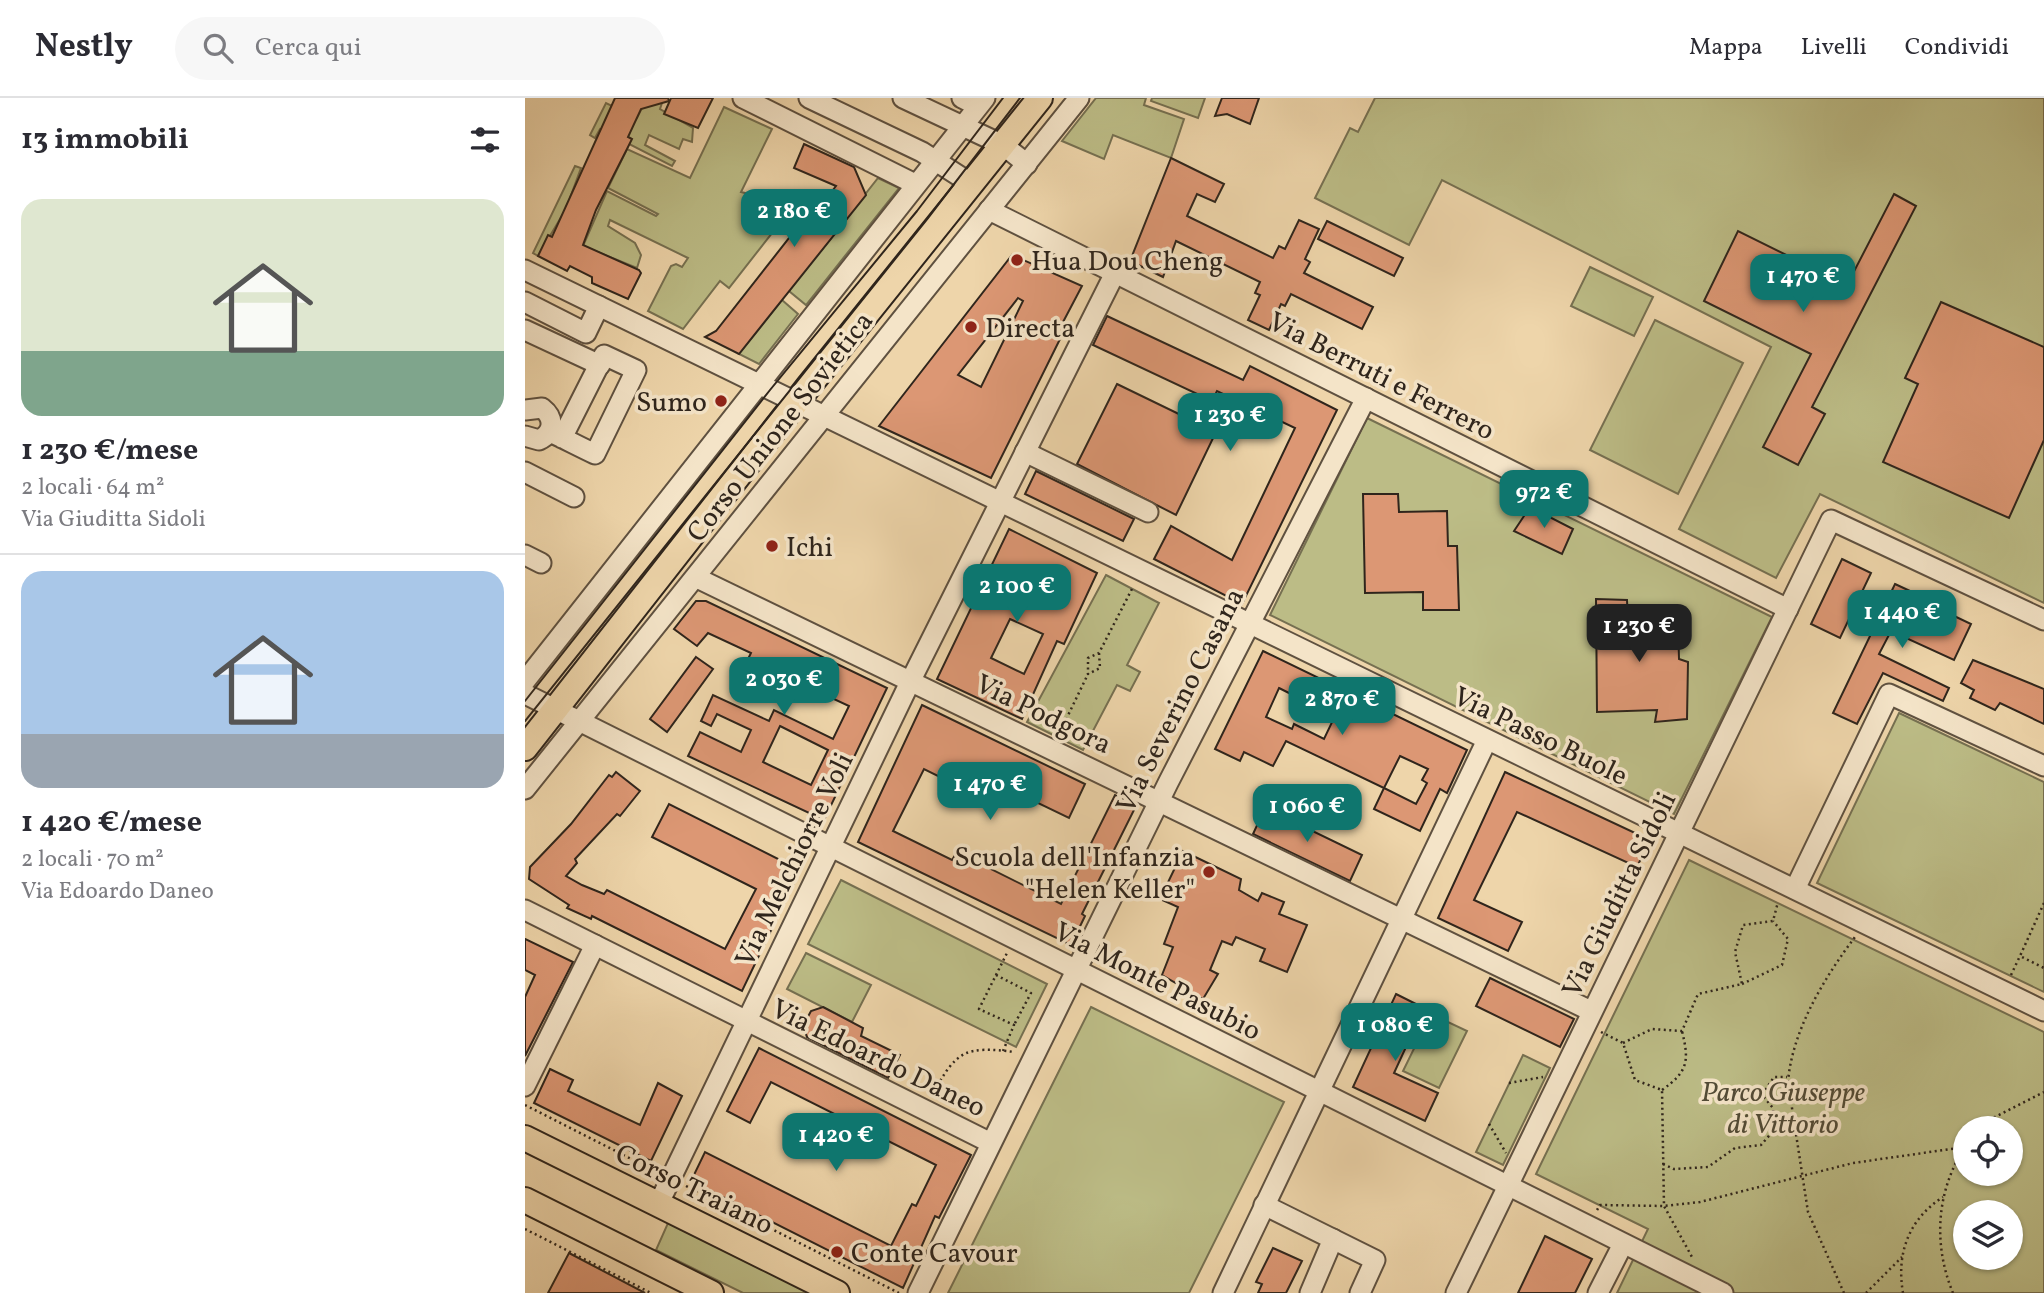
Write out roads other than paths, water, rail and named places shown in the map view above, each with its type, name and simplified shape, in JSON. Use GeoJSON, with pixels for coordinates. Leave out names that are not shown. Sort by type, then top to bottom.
{"type":"FeatureCollection","features":[{"type":"Feature","properties":{"kind":"main road","name":"Corso Unione Sovietica"},"geometry":{"type":"LineString","coordinates":[[525,748],[1040,98]]}},
{"type":"Feature","properties":{"kind":"main road","name":"Corso Traiano"},"geometry":{"type":"LineString","coordinates":[[525,1138],[837,1293]]}},
{"type":"Feature","properties":{"kind":"main road"},"geometry":{"type":"LineString","coordinates":[[525,1200],[711,1293]]}},
{"type":"Feature","properties":{"kind":"street"},"geometry":{"type":"LineString","coordinates":[[743,98],[915,184]]}},
{"type":"Feature","properties":{"kind":"street"},"geometry":{"type":"LineString","coordinates":[[809,98],[934,160],[970,183]]}},
{"type":"Feature","properties":{"kind":"street"},"geometry":{"type":"LineString","coordinates":[[903,98],[1003,145],[1027,164]]}},
{"type":"Feature","properties":{"kind":"street","name":"Corso Unione Sovietica"},"geometry":{"type":"LineString","coordinates":[[525,789],[697,578],[823,416],[1079,98]]}},
{"type":"Feature","properties":{"kind":"street","name":"Corso Unione Sovietica"},"geometry":{"type":"LineString","coordinates":[[525,681],[756,384],[961,127],[975,101]]}},
{"type":"Feature","properties":{"kind":"street","name":"Via Berruti e Ferrero"},"geometry":{"type":"LineString","coordinates":[[989,210],[1788,609]]}},
{"type":"Feature","properties":{"kind":"street"},"geometry":{"type":"LineString","coordinates":[[525,270],[756,384]]}},
{"type":"Feature","properties":{"kind":"street"},"geometry":{"type":"LineString","coordinates":[[1000,503],[1115,273]]}},
{"type":"Feature","properties":{"kind":"street"},"geometry":{"type":"LineString","coordinates":[[525,302],[586,333],[599,306]]}},
{"type":"Feature","properties":{"kind":"street"},"geometry":{"type":"LineString","coordinates":[[525,330],[600,365]]}},
{"type":"Feature","properties":{"kind":"street"},"geometry":{"type":"LineString","coordinates":[[525,410],[537,407],[548,413],[556,435],[596,454],[636,370],[604,355],[556,435],[539,440],[525,436]]}},
{"type":"Feature","properties":{"kind":"street","name":"Corso Unione Sovietica"},"geometry":{"type":"LineString","coordinates":[[756,384],[797,402]]}},
{"type":"Feature","properties":{"kind":"street","name":"Via Severino Casana"},"geometry":{"type":"LineString","coordinates":[[918,1293],[989,1142],[1159,801],[1366,398]]}},
{"type":"Feature","properties":{"kind":"street","name":"Via Passo Buole"},"geometry":{"type":"LineString","coordinates":[[797,402],[2044,1011]]}},
{"type":"Feature","properties":{"kind":"street"},"geometry":{"type":"LineString","coordinates":[[1025,452],[1148,512]]}},
{"type":"Feature","properties":{"kind":"street"},"geometry":{"type":"LineString","coordinates":[[525,472],[574,496]]}},
{"type":"Feature","properties":{"kind":"street","name":"Via Melchiorre Voli"},"geometry":{"type":"LineString","coordinates":[[659,1203],[911,680],[1000,503]]}},
{"type":"Feature","properties":{"kind":"street","name":"Via Giuditta Sidoli"},"geometry":{"type":"LineString","coordinates":[[1455,1293],[1510,1185],[1588,1018],[1831,520],[2044,620]]}},
{"type":"Feature","properties":{"kind":"street","name":"Via Podgora"},"geometry":{"type":"LineString","coordinates":[[697,578],[1403,918],[1588,1018]]}},
{"type":"Feature","properties":{"kind":"street"},"geometry":{"type":"LineString","coordinates":[[525,694],[555,710]]}},
{"type":"Feature","properties":{"kind":"street"},"geometry":{"type":"LineString","coordinates":[[1795,889],[1889,694],[2044,766]]}},
{"type":"Feature","properties":{"kind":"street","name":"Via Monte Pasubio"},"geometry":{"type":"LineString","coordinates":[[555,710],[831,845],[1076,971],[1718,1291]]}},
{"type":"Feature","properties":{"kind":"street"},"geometry":{"type":"LineString","coordinates":[[1223,1293],[1487,740]]}},
{"type":"Feature","properties":{"kind":"street","name":"Via Edoardo Daneo"},"geometry":{"type":"LineString","coordinates":[[525,910],[745,1023],[989,1142]]}},
{"type":"Feature","properties":{"kind":"street"},"geometry":{"type":"LineString","coordinates":[[525,1086],[596,945]]}},
{"type":"Feature","properties":{"kind":"street"},"geometry":{"type":"LineString","coordinates":[[1264,1205],[1375,1260],[1360,1293]]}},
{"type":"Feature","properties":{"kind":"street"},"geometry":{"type":"LineString","coordinates":[[1310,1293],[1333,1239]]}},
{"type":"Feature","properties":{"kind":"street"},"geometry":{"type":"LineString","coordinates":[[1598,1293],[1623,1244]]}},
{"type":"Feature","properties":{"kind":"tram line"},"geometry":{"type":"LineString","coordinates":[[525,701],[770,390],[917,211],[1003,98]]}},
{"type":"Feature","properties":{"kind":"tram line"},"geometry":{"type":"LineString","coordinates":[[525,721],[928,218],[1020,98]]}},
{"type":"Feature","properties":{"kind":"place","name":"Hua Dou Cheng"},"geometry":{"type":"Point","coordinates":[1017,260]}},
{"type":"Feature","properties":{"kind":"place","name":"Directa"},"geometry":{"type":"Point","coordinates":[971,327]}},
{"type":"Feature","properties":{"kind":"place","name":"Sumo"},"geometry":{"type":"Point","coordinates":[721,401]}},
{"type":"Feature","properties":{"kind":"place","name":"Ichi"},"geometry":{"type":"Point","coordinates":[772,546]}},
{"type":"Feature","properties":{"kind":"place","name":"Scuola dell'Infanzia \"Helen Keller\""},"geometry":{"type":"Point","coordinates":[1209,872]}},
{"type":"Feature","properties":{"kind":"place","name":"Conte Cavour"},"geometry":{"type":"Point","coordinates":[837,1252]}},
{"type":"Feature","properties":{"kind":"park label","name":"Parco Giuseppe di Vittorio"},"geometry":{"type":"Point","coordinates":[1783,1107]}}]}
